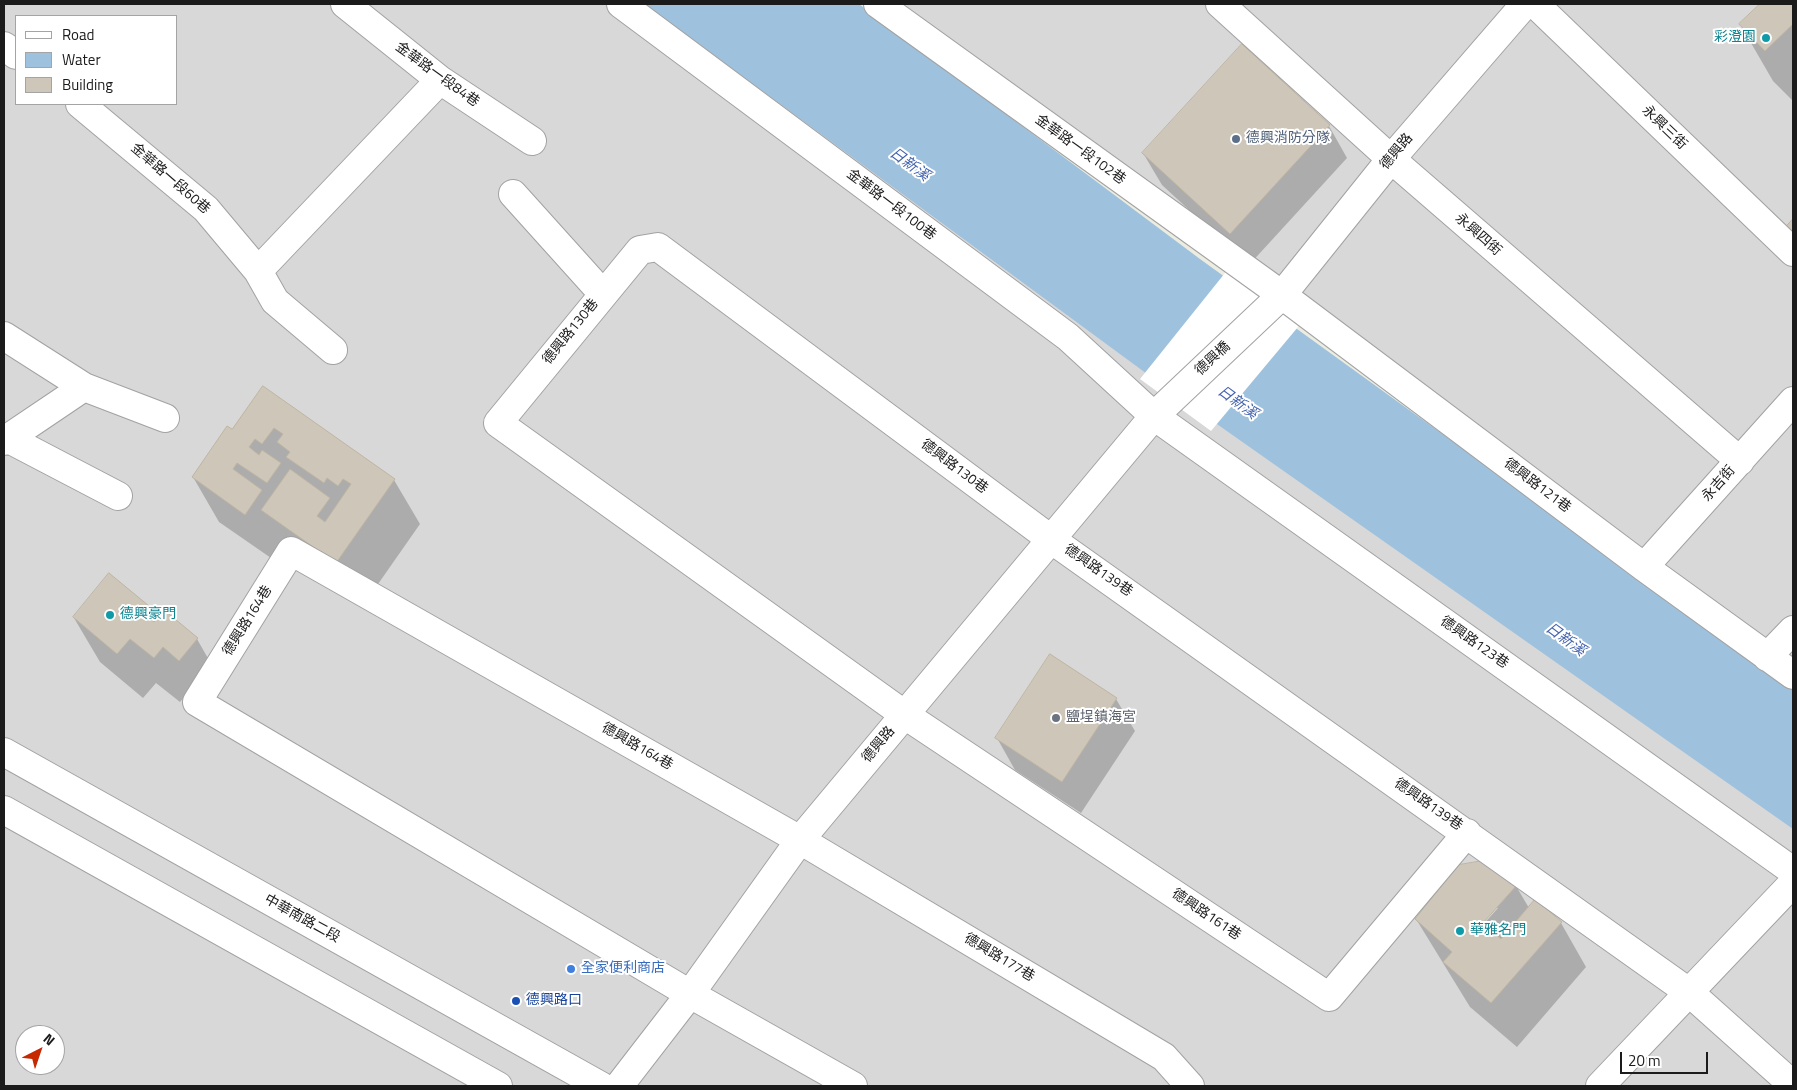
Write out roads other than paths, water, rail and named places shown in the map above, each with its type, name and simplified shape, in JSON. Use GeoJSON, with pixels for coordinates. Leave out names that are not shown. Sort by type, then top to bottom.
{"type":"FeatureCollection","features":[{"type":"Feature","properties":{"kind":"street","name":"金華路一段84巷"},"geometry":{"type":"LineString","coordinates":[[345,4],[440,80],[532,141]]}},
{"type":"Feature","properties":{"kind":"street","name":"金華路一段100巷"},"geometry":{"type":"LineString","coordinates":[[621,4],[1068,338],[1154,416]]}},
{"type":"Feature","properties":{"kind":"street","name":"永興四街"},"geometry":{"type":"LineString","coordinates":[[1220,4],[1391,159],[1740,460]]}},
{"type":"Feature","properties":{"kind":"street","name":"德興路"},"geometry":{"type":"LineString","coordinates":[[1277,299],[1391,159],[1525,4]]}},
{"type":"Feature","properties":{"kind":"street","name":"永興三街"},"geometry":{"type":"LineString","coordinates":[[1535,4],[1793,252]]}},
{"type":"Feature","properties":{"kind":"street","name":"金華路一段102巷"},"geometry":{"type":"LineString","coordinates":[[890,7],[1277,299]]}},
{"type":"Feature","properties":{"kind":"street"},"geometry":{"type":"LineString","coordinates":[[4,46],[15,54]]}},
{"type":"Feature","properties":{"kind":"street"},"geometry":{"type":"LineString","coordinates":[[258,271],[440,80]]}},
{"type":"Feature","properties":{"kind":"street","name":"金華路一段60巷"},"geometry":{"type":"LineString","coordinates":[[81,105],[206,208],[258,271],[275,301],[333,350]]}},
{"type":"Feature","properties":{"kind":"street"},"geometry":{"type":"LineString","coordinates":[[513,194],[603,294]]}},
{"type":"Feature","properties":{"kind":"street","name":"德興路130巷"},"geometry":{"type":"LineString","coordinates":[[905,714],[498,423],[640,250],[658,247],[1052,540]]}},
{"type":"Feature","properties":{"kind":"street","name":"德興橋"},"geometry":{"type":"LineString","coordinates":[[1154,416],[1277,299]]}},
{"type":"Feature","properties":{"kind":"street","name":"德興路121巷"},"geometry":{"type":"LineString","coordinates":[[1277,299],[1793,675]]}},
{"type":"Feature","properties":{"kind":"street"},"geometry":{"type":"LineString","coordinates":[[4,336],[84,387],[165,418]]}},
{"type":"Feature","properties":{"kind":"street"},"geometry":{"type":"LineString","coordinates":[[84,387],[5,440],[118,496]]}},
{"type":"Feature","properties":{"kind":"street","name":"永吉街"},"geometry":{"type":"LineString","coordinates":[[1644,567],[1793,400]]}},
{"type":"Feature","properties":{"kind":"street","name":"德興路"},"geometry":{"type":"LineString","coordinates":[[619,1086],[690,994],[800,840],[1154,416]]}},
{"type":"Feature","properties":{"kind":"street","name":"德興路123巷"},"geometry":{"type":"LineString","coordinates":[[1154,416],[1793,871]]}},
{"type":"Feature","properties":{"kind":"street","name":"德興路139巷"},"geometry":{"type":"LineString","coordinates":[[1052,540],[1468,833],[1690,993],[1793,1085]]}},
{"type":"Feature","properties":{"kind":"street","name":"德興路164巷"},"geometry":{"type":"LineString","coordinates":[[690,994],[197,702],[291,551],[800,840]]}},
{"type":"Feature","properties":{"kind":"street"},"geometry":{"type":"LineString","coordinates":[[1767,657],[1793,630]]}},
{"type":"Feature","properties":{"kind":"street","name":"德興路161巷"},"geometry":{"type":"LineString","coordinates":[[905,714],[1329,997],[1468,833]]}},
{"type":"Feature","properties":{"kind":"street","name":"中華南路二段"},"geometry":{"type":"LineString","coordinates":[[4,752],[600,1086]]}},
{"type":"Feature","properties":{"kind":"street"},"geometry":{"type":"LineString","coordinates":[[4,810],[498,1086]]}},
{"type":"Feature","properties":{"kind":"street","name":"德興路177巷"},"geometry":{"type":"LineString","coordinates":[[800,840],[1164,1057],[1190,1086]]}},
{"type":"Feature","properties":{"kind":"street"},"geometry":{"type":"LineString","coordinates":[[1600,1086],[1793,883]]}},
{"type":"Feature","properties":{"kind":"street"},"geometry":{"type":"LineString","coordinates":[[690,994],[853,1086]]}},
{"type":"Feature","properties":{"kind":"water","name":"日新溪"},"geometry":{"type":"Polygon","coordinates":[[[644,4],[859,4],[1200,259],[1793,687],[1793,829],[1177,396],[644,4]]]}},
{"type":"Feature","properties":{"kind":"place","name":"彩澄園"},"geometry":{"type":"Point","coordinates":[1766,38]}},
{"type":"Feature","properties":{"kind":"place","name":"德興消防分隊"},"geometry":{"type":"Point","coordinates":[1236,139]}},
{"type":"Feature","properties":{"kind":"place","name":"德興豪門"},"geometry":{"type":"Point","coordinates":[110,615]}},
{"type":"Feature","properties":{"kind":"place","name":"鹽埕鎮海宮"},"geometry":{"type":"Point","coordinates":[1056,718]}},
{"type":"Feature","properties":{"kind":"place","name":"華雅名門"},"geometry":{"type":"Point","coordinates":[1460,931]}},
{"type":"Feature","properties":{"kind":"place","name":"全家便利商店"},"geometry":{"type":"Point","coordinates":[571,969]}},
{"type":"Feature","properties":{"kind":"place","name":"德興路口"},"geometry":{"type":"Point","coordinates":[516,1001]}}]}
